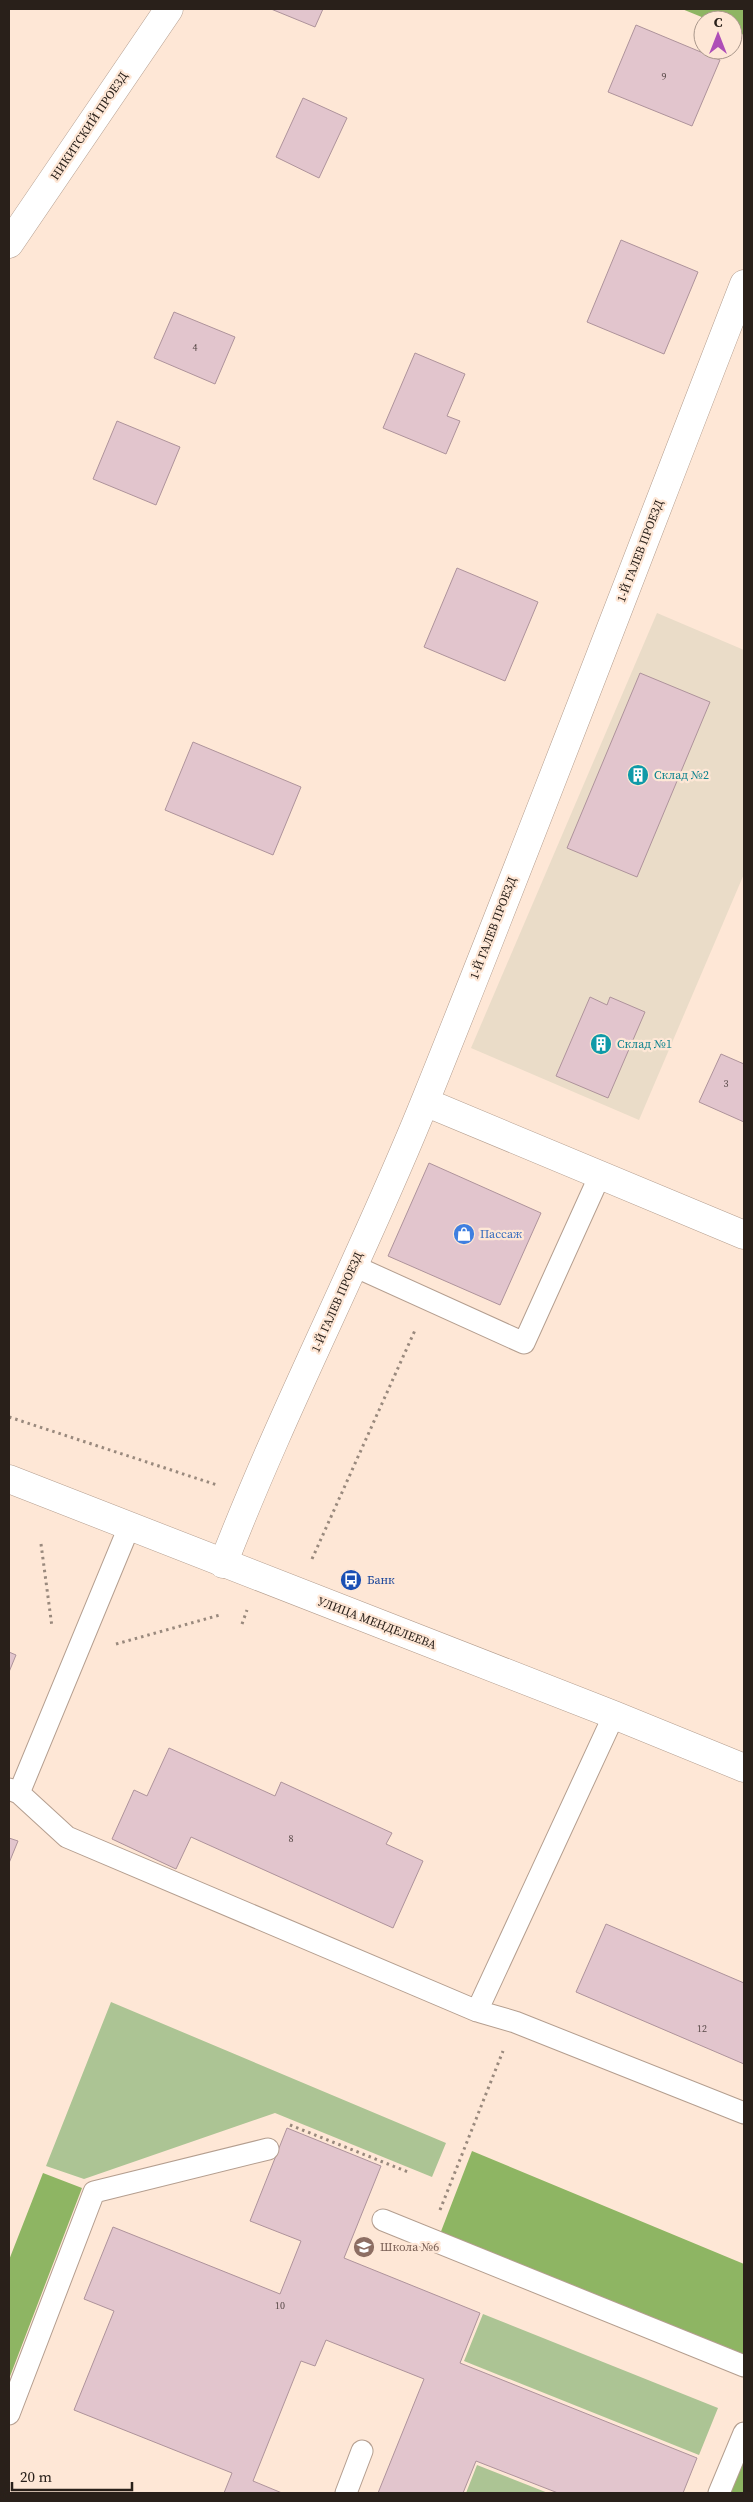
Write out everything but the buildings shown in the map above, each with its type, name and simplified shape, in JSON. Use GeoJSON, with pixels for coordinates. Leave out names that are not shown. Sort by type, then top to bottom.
{"type":"FeatureCollection","features":[{"type":"Feature","properties":{"kind":"street","name":"НИКИТСКИЙ ПРОЕЗД"},"geometry":{"type":"LineString","coordinates":[[9,244],[169,9]]}},
{"type":"Feature","properties":{"kind":"street","name":"1-Й ГАЛЕВ ПРОЕЗД"},"geometry":{"type":"LineString","coordinates":[[223,1564],[249,1495],[354,1266],[425,1102],[744,284]]}},
{"type":"Feature","properties":{"kind":"street"},"geometry":{"type":"LineString","coordinates":[[425,1102],[744,1234]]}},
{"type":"Feature","properties":{"kind":"street","name":"УЛИЦА МЕНДЕЛЕЕВА"},"geometry":{"type":"LineString","coordinates":[[9,1479],[614,1715],[744,1768]]}},
{"type":"Feature","properties":{"kind":"lane"},"geometry":{"type":"LineString","coordinates":[[354,1266],[524,1343],[600,1175]]}},
{"type":"Feature","properties":{"kind":"lane"},"geometry":{"type":"LineString","coordinates":[[129,1527],[76,1655],[14,1791],[67,1837],[477,2011],[515,2022],[744,2113]]}},
{"type":"Feature","properties":{"kind":"lane"},"geometry":{"type":"LineString","coordinates":[[477,2011],[614,1715]]}},
{"type":"Feature","properties":{"kind":"lane"},"geometry":{"type":"LineString","coordinates":[[9,2414],[94,2192],[268,2149]]}},
{"type":"Feature","properties":{"kind":"lane"},"geometry":{"type":"LineString","coordinates":[[383,2220],[744,2366]]}},
{"type":"Feature","properties":{"kind":"lane"},"geometry":{"type":"LineString","coordinates":[[719,2493],[744,2433]]}},
{"type":"Feature","properties":{"kind":"lane"},"geometry":{"type":"LineString","coordinates":[[346,2493],[362,2451]]}},
{"type":"Feature","properties":{"kind":"path"},"geometry":{"type":"LineString","coordinates":[[310,1562],[429,1300]]}},
{"type":"Feature","properties":{"kind":"path"},"geometry":{"type":"LineString","coordinates":[[9,1417],[249,1495]]}},
{"type":"Feature","properties":{"kind":"path"},"geometry":{"type":"LineString","coordinates":[[41,1544],[52,1628]]}},
{"type":"Feature","properties":{"kind":"path"},"geometry":{"type":"LineString","coordinates":[[76,1655],[220,1615]]}},
{"type":"Feature","properties":{"kind":"path"},"geometry":{"type":"LineString","coordinates":[[429,2238],[515,2022]]}},
{"type":"Feature","properties":{"kind":"path"},"geometry":{"type":"LineString","coordinates":[[268,2149],[283,2122],[408,2172]]}},
{"type":"Feature","properties":{"kind":"shaded area"},"geometry":{"type":"Polygon","coordinates":[[[657,613],[744,650],[744,874],[639,1120],[471,1048],[657,613]]]}},
{"type":"Feature","properties":{"kind":"green space"},"geometry":{"type":"Polygon","coordinates":[[[682,9],[744,9],[744,35],[743,10],[693,10],[693,13],[682,9]]]}},
{"type":"Feature","properties":{"kind":"green space"},"geometry":{"type":"Polygon","coordinates":[[[111,2002],[446,2143],[432,2177],[275,2113],[84,2179],[46,2166],[111,2002]]]}},
{"type":"Feature","properties":{"kind":"green space"},"geometry":{"type":"Polygon","coordinates":[[[472,2151],[744,2264],[744,2358],[440,2234],[472,2151]]]}},
{"type":"Feature","properties":{"kind":"green space"},"geometry":{"type":"Polygon","coordinates":[[[43,2173],[82,2188],[9,2379],[9,2260],[43,2173]]]}},
{"type":"Feature","properties":{"kind":"green space"},"geometry":{"type":"Polygon","coordinates":[[[483,2314],[718,2408],[699,2455],[464,2361],[483,2314]]]}},
{"type":"Feature","properties":{"kind":"green space"},"geometry":{"type":"Polygon","coordinates":[[[744,2457],[744,2493],[729,2493],[744,2457]]]}},
{"type":"Feature","properties":{"kind":"green space"},"geometry":{"type":"Polygon","coordinates":[[[477,2465],[548,2493],[466,2493],[477,2465]]]}},
{"type":"Feature","properties":{"kind":"place","name":"Склад №2"},"geometry":{"type":"Point","coordinates":[638,775]}},
{"type":"Feature","properties":{"kind":"place","name":"Склад №1"},"geometry":{"type":"Point","coordinates":[601,1044]}},
{"type":"Feature","properties":{"kind":"place","name":"Пассаж"},"geometry":{"type":"Point","coordinates":[464,1234]}},
{"type":"Feature","properties":{"kind":"place","name":"Банк"},"geometry":{"type":"Point","coordinates":[351,1580]}},
{"type":"Feature","properties":{"kind":"place","name":"Школа №6"},"geometry":{"type":"Point","coordinates":[364,2247]}}]}
